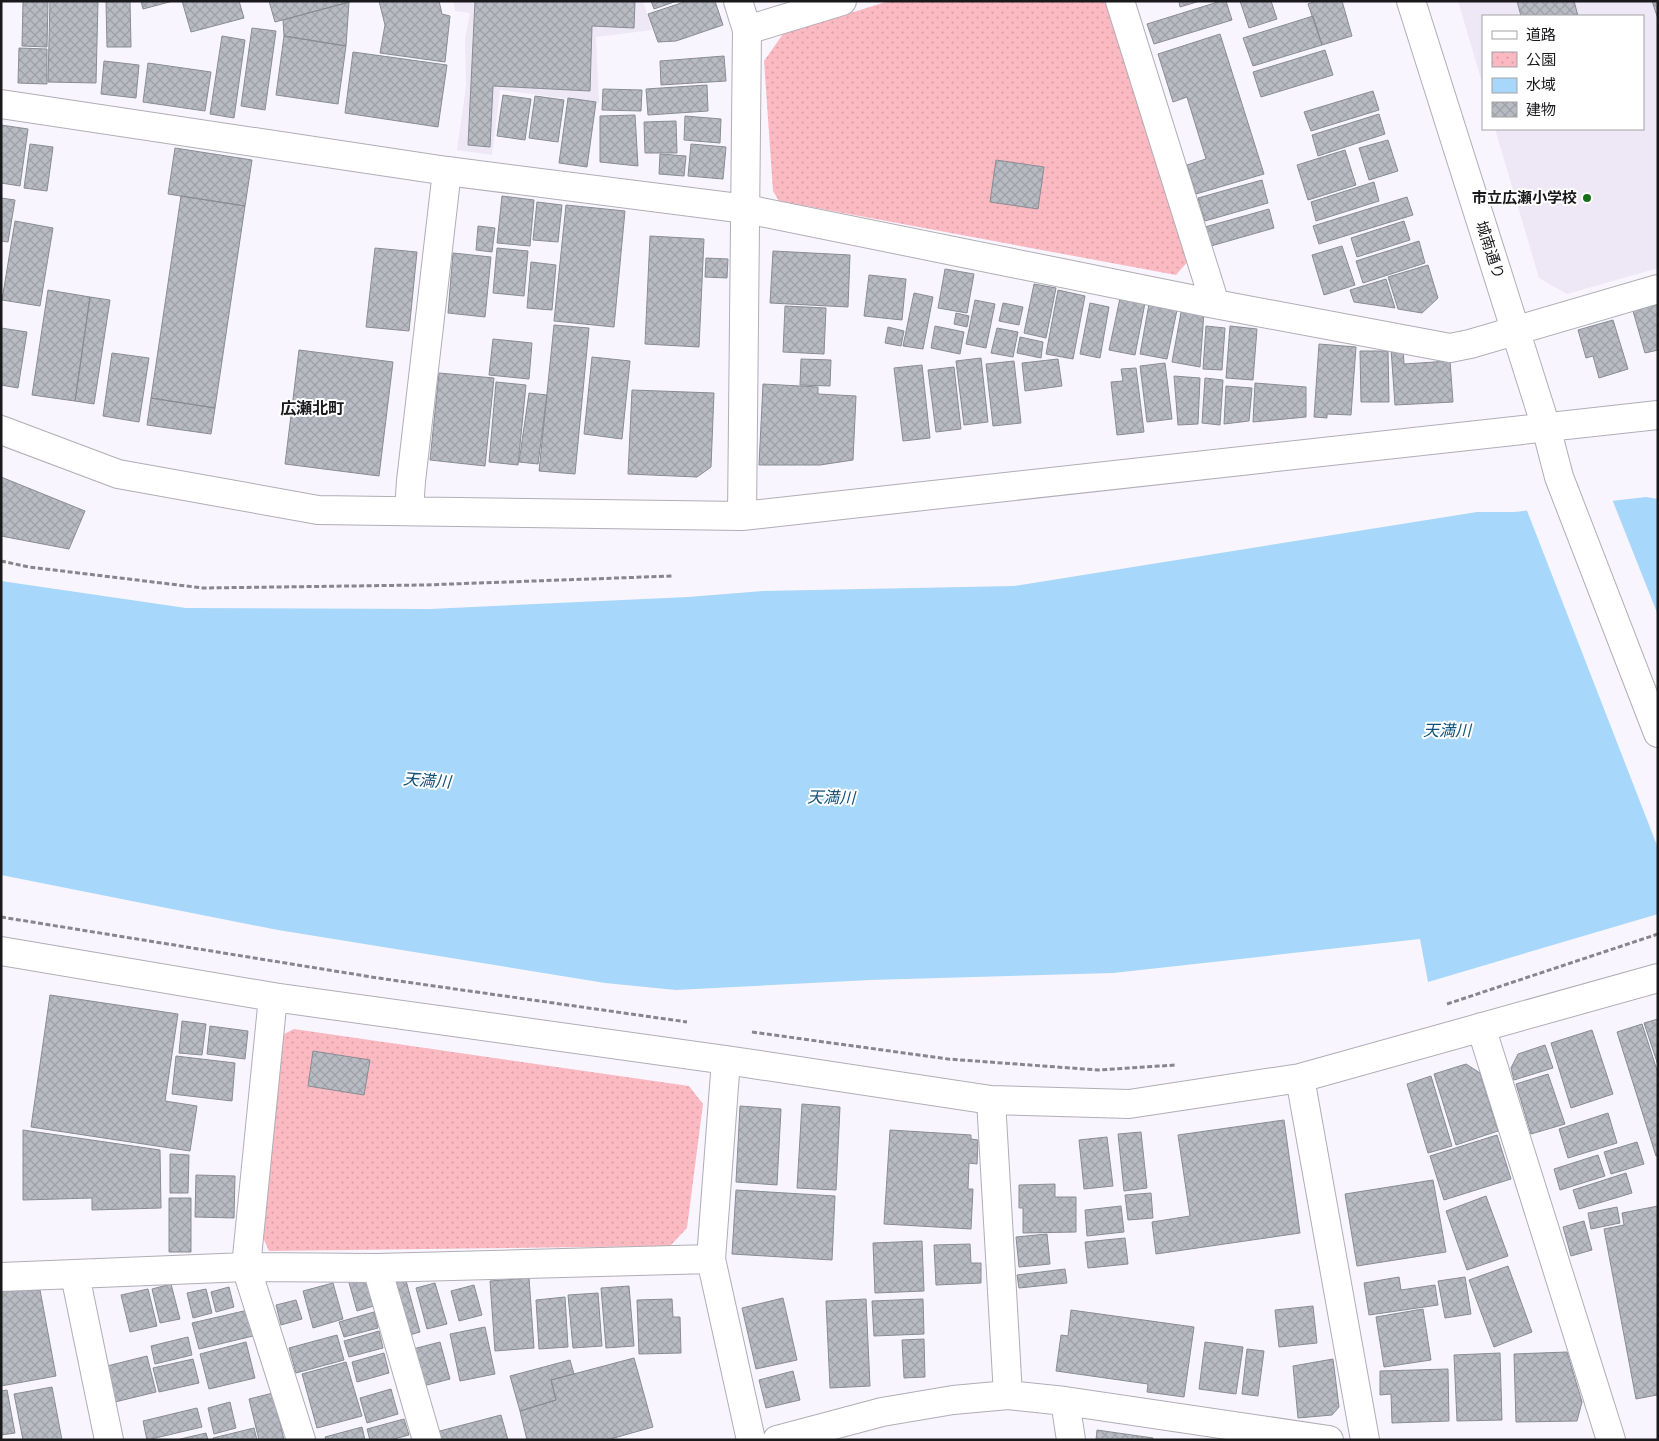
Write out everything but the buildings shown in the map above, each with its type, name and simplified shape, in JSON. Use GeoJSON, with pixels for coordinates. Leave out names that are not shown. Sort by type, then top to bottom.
{"type":"FeatureCollection","features":[{"type":"Feature","properties":{"kind":"street"},"geometry":{"type":"LineString","coordinates":[[738,1],[747,30],[742,516]]}},
{"type":"Feature","properties":{"kind":"street"},"geometry":{"type":"LineString","coordinates":[[747,30],[842,1]]}},
{"type":"Feature","properties":{"kind":"street"},"geometry":{"type":"LineString","coordinates":[[1120,1],[1215,304]]}},
{"type":"Feature","properties":{"kind":"street","name":"城南通り"},"geometry":{"type":"LineString","coordinates":[[1411,1],[1546,427],[1559,477],[1658,733]]}},
{"type":"Feature","properties":{"kind":"street"},"geometry":{"type":"LineString","coordinates":[[1,104],[447,171],[746,209],[1215,304],[1450,348],[1470,344],[1658,289]]}},
{"type":"Feature","properties":{"kind":"street"},"geometry":{"type":"LineString","coordinates":[[409,511],[447,171]]}},
{"type":"Feature","properties":{"kind":"street"},"geometry":{"type":"LineString","coordinates":[[1,430],[118,474],[318,510],[742,516],[1658,414]]}},
{"type":"Feature","properties":{"kind":"street"},"geometry":{"type":"LineString","coordinates":[[1,951],[273,997],[726,1060],[991,1100],[1129,1104],[1300,1078],[1658,978]]}},
{"type":"Feature","properties":{"kind":"street"},"geometry":{"type":"LineString","coordinates":[[273,997],[246,1267],[301,1440]]}},
{"type":"Feature","properties":{"kind":"street"},"geometry":{"type":"LineString","coordinates":[[1481,1027],[1611,1440]]}},
{"type":"Feature","properties":{"kind":"street"},"geometry":{"type":"LineString","coordinates":[[726,1060],[711,1259],[751,1440]]}},
{"type":"Feature","properties":{"kind":"street"},"geometry":{"type":"LineString","coordinates":[[1300,1078],[1365,1440]]}},
{"type":"Feature","properties":{"kind":"street"},"geometry":{"type":"LineString","coordinates":[[991,1100],[1008,1395]]}},
{"type":"Feature","properties":{"kind":"street"},"geometry":{"type":"LineString","coordinates":[[1,1277],[246,1267],[377,1268],[711,1259]]}},
{"type":"Feature","properties":{"kind":"street"},"geometry":{"type":"LineString","coordinates":[[377,1268],[427,1440]]}},
{"type":"Feature","properties":{"kind":"street"},"geometry":{"type":"LineString","coordinates":[[75,1275],[110,1440]]}},
{"type":"Feature","properties":{"kind":"street"},"geometry":{"type":"LineString","coordinates":[[777,1440],[882,1412],[953,1400],[1008,1395],[1065,1401],[1329,1440]]}},
{"type":"Feature","properties":{"kind":"street"},"geometry":{"type":"LineString","coordinates":[[1065,1401],[1071,1440]]}},
{"type":"Feature","properties":{"kind":"path"},"geometry":{"type":"LineString","coordinates":[[1,561],[28,567],[203,588],[424,585],[672,576]]}},
{"type":"Feature","properties":{"kind":"path"},"geometry":{"type":"LineString","coordinates":[[1,917],[378,978],[692,1023]]}},
{"type":"Feature","properties":{"kind":"path"},"geometry":{"type":"LineString","coordinates":[[1440,1006],[1658,934]]}},
{"type":"Feature","properties":{"kind":"path"},"geometry":{"type":"LineString","coordinates":[[750,1032],[948,1059],[1098,1070],[1182,1064]]}},
{"type":"Feature","properties":{"kind":"shaded area"},"geometry":{"type":"Polygon","coordinates":[[[453,1],[643,1],[652,30],[596,37],[599,103],[500,90],[492,155],[457,150],[466,86],[465,39],[470,13],[455,11],[453,1]]]}},
{"type":"Feature","properties":{"kind":"shaded area","name":"市立広瀬小学校"},"geometry":{"type":"Polygon","coordinates":[[[1458,1],[1658,1],[1658,268],[1567,294],[1539,278],[1495,130],[1644,130],[1644,15],[1482,15],[1482,83],[1458,1]]]}},
{"type":"Feature","properties":{"kind":"green space"},"geometry":{"type":"Polygon","coordinates":[[[889,1],[1110,1],[1191,258],[1176,275],[779,201],[773,191],[764,61],[783,34],[889,1]]]}},
{"type":"Feature","properties":{"kind":"green space"},"geometry":{"type":"Polygon","coordinates":[[[294,1029],[689,1086],[703,1104],[687,1228],[670,1246],[269,1251],[260,1231],[278,1037],[294,1029]]]}},
{"type":"Feature","properties":{"kind":"water","name":"天満川"},"geometry":{"type":"Polygon","coordinates":[[[1646,497],[1658,499],[1658,914],[1428,982],[1420,939],[1113,973],[870,980],[676,990],[605,983],[278,930],[1,875],[1,581],[186,608],[430,609],[688,597],[763,591],[1014,586],[1477,512],[1514,512],[1646,497]]]}},
{"type":"Feature","properties":{"kind":"pier"},"geometry":{"type":"Polygon","coordinates":[[[1612,499],[1658,615],[1658,848],[1526,508],[1612,499]]]}},
{"type":"Feature","properties":{"kind":"place","name":"市立広瀬小学校"},"geometry":{"type":"Point","coordinates":[1587,198]}},
{"type":"Feature","properties":{"kind":"district","name":"広瀬北町"},"geometry":{"type":"Point","coordinates":[312,408]}}]}
